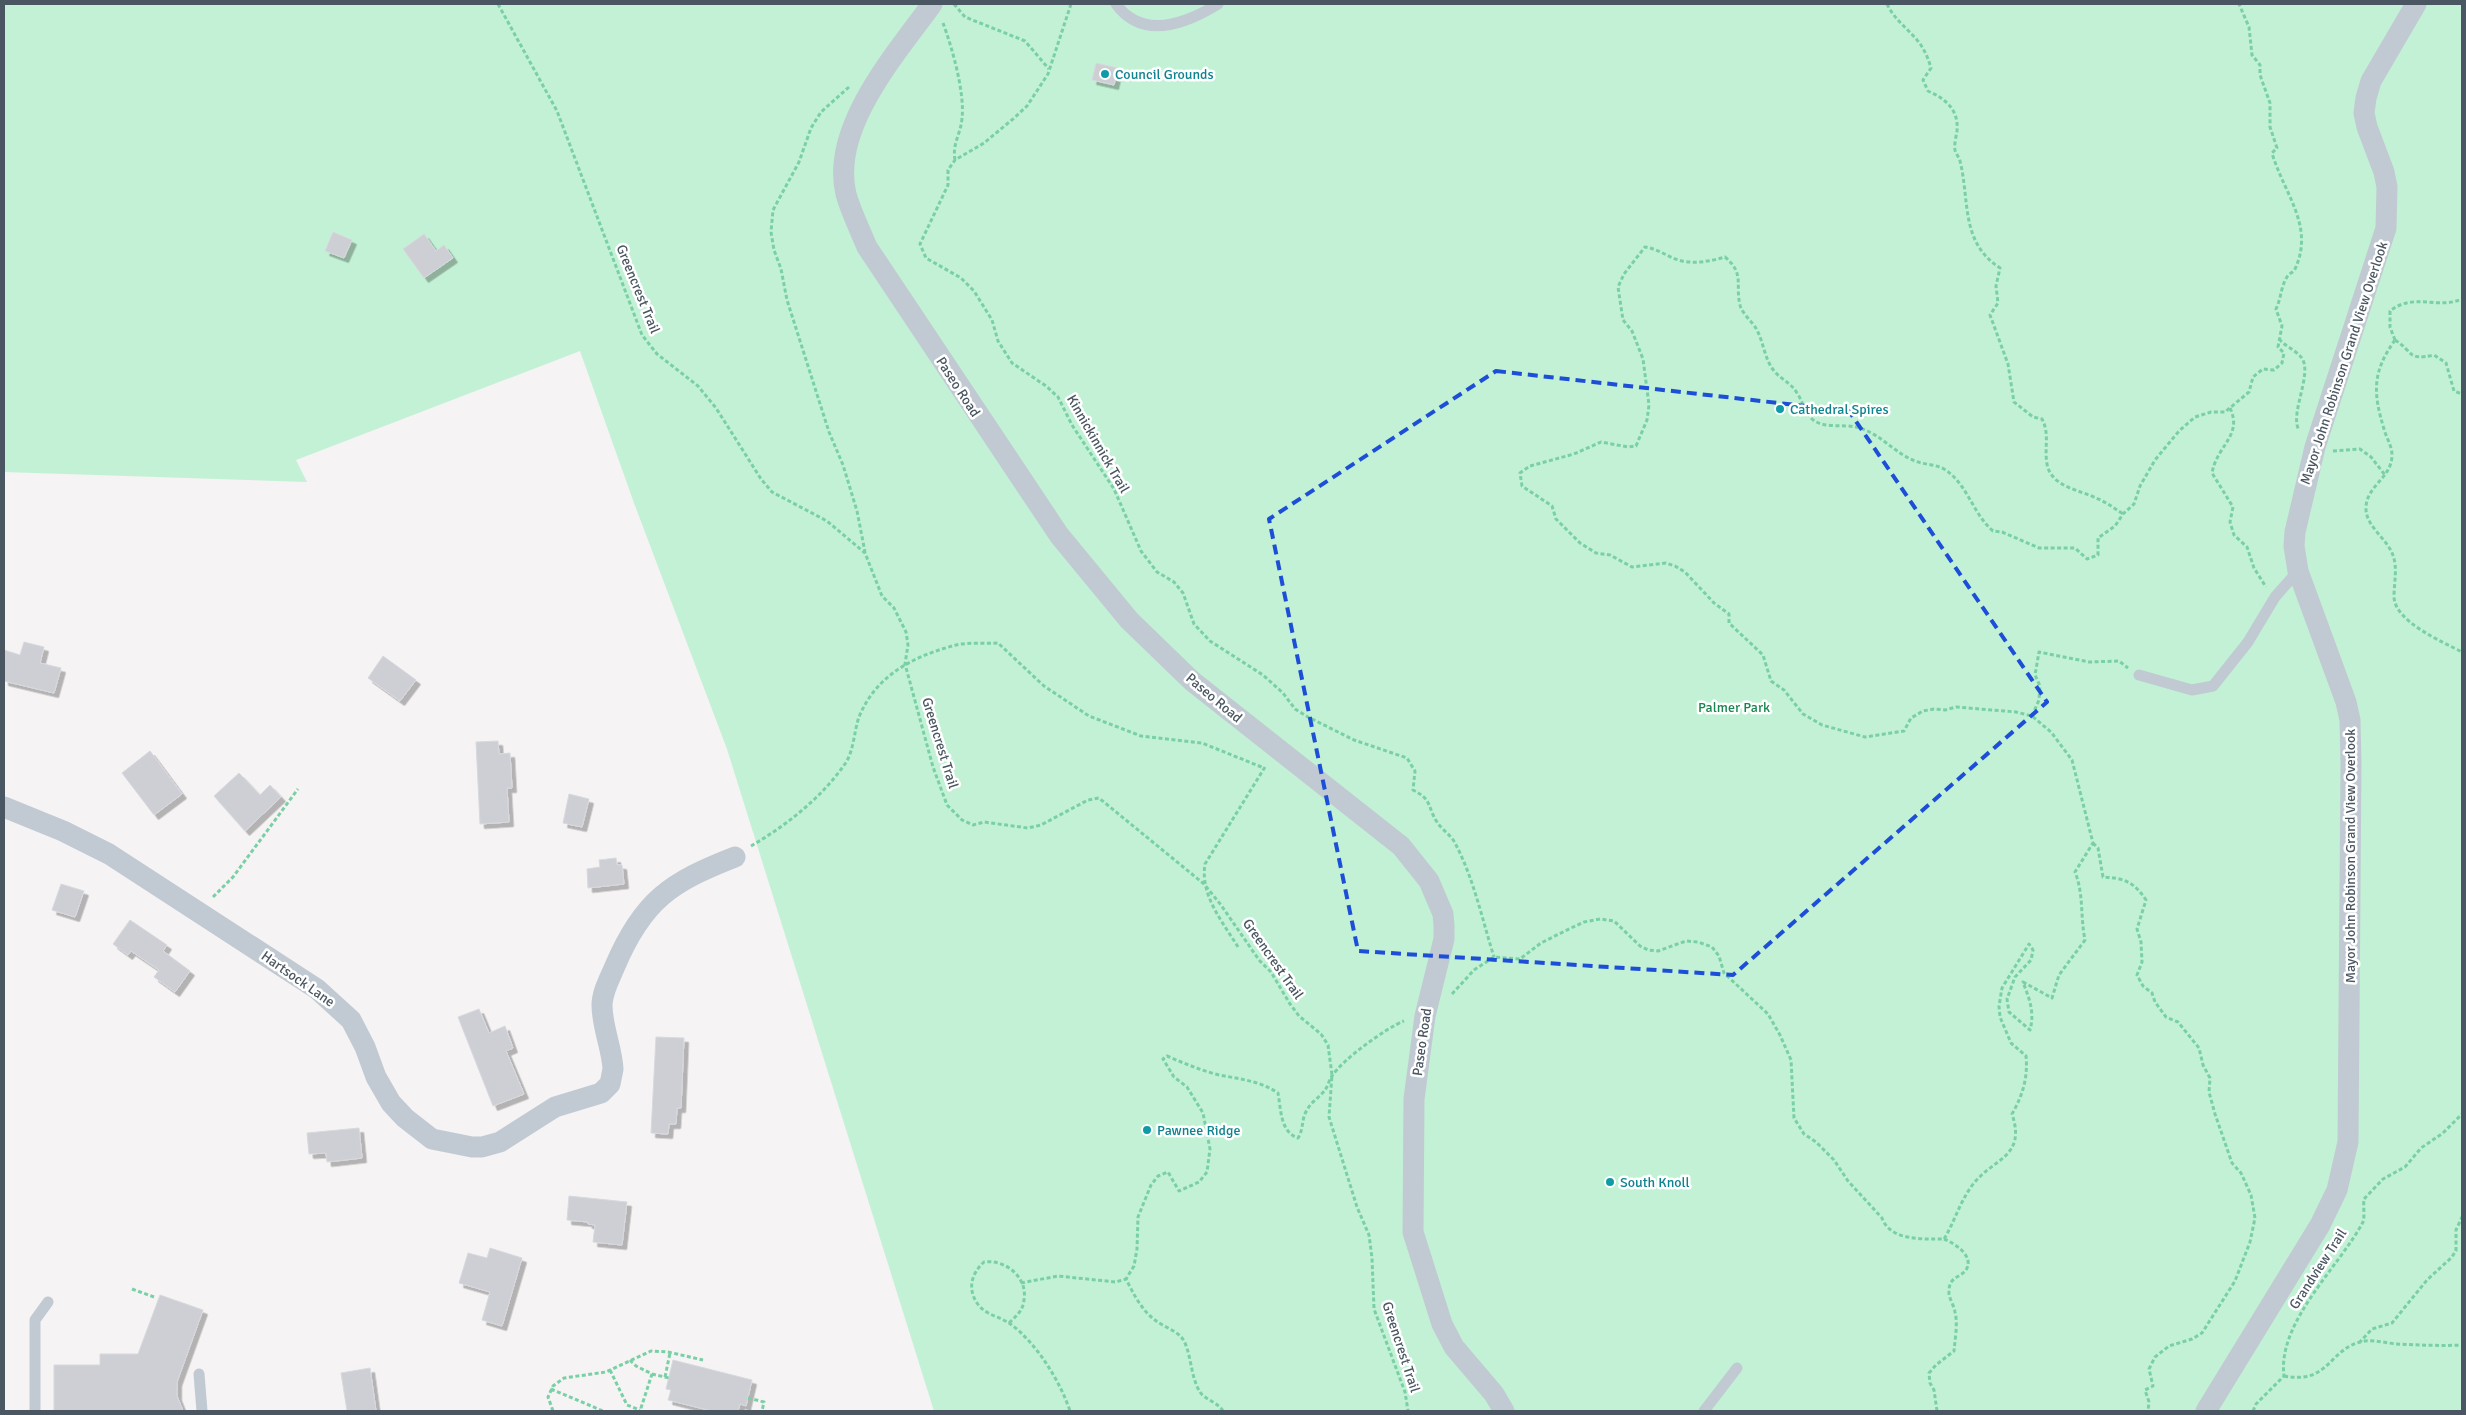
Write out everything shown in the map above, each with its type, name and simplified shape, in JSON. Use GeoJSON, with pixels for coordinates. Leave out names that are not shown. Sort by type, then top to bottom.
{"type":"FeatureCollection","features":[{"type":"Feature","properties":{"kind":"street","name":"Mayor John Robinson Grand View Overlook"},"geometry":{"type":"LineString","coordinates":[[2206,1411],[2320,1226],[2337,1190],[2348,1142],[2350,720],[2341,686],[2298,571],[2294,546],[2315,447],[2386,228],[2387,187],[2384,172],[2367,127],[2364,113],[2366,98],[2371,81],[2416,4]]}},
{"type":"Feature","properties":{"kind":"street","name":"Paseo Road"},"geometry":{"type":"LineString","coordinates":[[931,5],[870,92],[852,127],[847,142],[844,173],[846,192],[867,247],[1059,535],[1129,620],[1192,681],[1401,846],[1429,881],[1444,914],[1444,939],[1425,1016],[1414,1099],[1413,1232],[1446,1331],[1454,1346],[1494,1394],[1504,1411]]}},
{"type":"Feature","properties":{"kind":"street","name":"Hartsock Lane"},"geometry":{"type":"LineString","coordinates":[[4,807],[63,831],[109,854],[317,989],[350,1020],[365,1047],[376,1077],[398,1112],[432,1139],[472,1147],[482,1147],[500,1142],[555,1107],[594,1096],[606,1089],[613,1076],[614,1069],[603,1014],[602,996],[628,939],[642,914],[662,894],[684,878],[735,857]]}},
{"type":"Feature","properties":{"kind":"lane"},"geometry":{"type":"LineString","coordinates":[[1116,4],[1130,17],[1148,24],[1162,26],[1184,22],[1218,4]]}},
{"type":"Feature","properties":{"kind":"lane"},"geometry":{"type":"LineString","coordinates":[[2138,675],[2192,690],[2213,686],[2248,642],[2275,597],[2298,571]]}},
{"type":"Feature","properties":{"kind":"lane"},"geometry":{"type":"LineString","coordinates":[[35,1411],[35,1320],[48,1302]]}},
{"type":"Feature","properties":{"kind":"lane"},"geometry":{"type":"LineString","coordinates":[[1704,1411],[1737,1368]]}},
{"type":"Feature","properties":{"kind":"lane"},"geometry":{"type":"LineString","coordinates":[[199,1374],[202,1411]]}},
{"type":"Feature","properties":{"kind":"path","name":"Greencrest Trail"},"geometry":{"type":"LineString","coordinates":[[498,4],[557,111],[642,336],[657,354],[698,386],[716,408],[761,479],[772,492],[826,521],[865,553],[882,596],[894,608],[906,632],[908,645],[905,664],[933,768],[947,805],[962,820],[973,825],[984,822],[1028,828],[1041,825],[1088,800],[1099,798],[1204,884],[1222,905],[1259,960],[1271,972],[1299,1016],[1321,1034],[1328,1045],[1332,1075],[1329,1118],[1368,1235],[1372,1258],[1374,1309],[1406,1392],[1408,1411]]}},
{"type":"Feature","properties":{"kind":"path"},"geometry":{"type":"LineString","coordinates":[[954,4],[965,17],[1025,41],[1049,69]]}},
{"type":"Feature","properties":{"kind":"path"},"geometry":{"type":"LineString","coordinates":[[931,5],[944,24],[957,68],[962,118],[953,148],[955,160],[984,143],[1027,106],[1049,69],[1072,4]]}},
{"type":"Feature","properties":{"kind":"path"},"geometry":{"type":"LineString","coordinates":[[1887,4],[1891,12],[1918,41],[1927,55],[1931,68],[1924,80],[1928,91],[1943,98],[1951,106],[1958,123],[1955,149],[1960,159],[1967,216],[1978,249],[1987,260],[2000,268],[1996,286],[1998,303],[1990,316],[2008,364],[2014,402],[2033,417],[2042,419],[2048,434],[2047,466],[2054,475],[2068,488],[2096,497],[2123,514]]}},
{"type":"Feature","properties":{"kind":"path"},"geometry":{"type":"LineString","coordinates":[[2148,1411],[2149,1402],[2146,1390],[2153,1386],[2149,1369],[2155,1357],[2169,1346],[2192,1340],[2202,1334],[2235,1281],[2250,1242],[2254,1218],[2251,1195],[2241,1173],[2232,1163],[2220,1132],[2209,1092],[2210,1078],[2203,1066],[2200,1048],[2178,1022],[2166,1018],[2155,1002],[2152,993],[2143,986],[2137,974],[2142,962],[2142,942],[2137,929],[2146,900],[2138,888],[2126,879],[2103,877],[2098,848],[2093,843],[2072,760],[2051,732],[2032,716],[2016,712],[1956,707],[1944,710],[1923,710],[1911,718],[1904,730],[1865,737],[1822,725],[1803,714],[1784,690],[1771,681],[1763,655],[1729,623],[1729,614],[1714,603],[1685,572],[1666,563],[1632,566],[1610,555],[1596,553],[1580,543],[1556,518],[1552,506],[1522,486],[1520,473],[1530,466],[1574,454],[1601,442],[1628,447],[1636,446],[1647,420],[1649,404],[1643,359],[1632,331],[1623,320],[1618,287],[1624,274],[1645,247],[1656,248],[1681,261],[1696,262],[1725,257],[1736,266],[1739,279],[1740,306],[1757,330],[1770,366],[1798,394],[1804,409],[1813,420],[1822,424],[1857,427],[1872,433],[1917,462],[1929,463],[1953,475],[1964,487],[1981,519],[1993,531],[2002,532],[2039,548],[2075,548],[2087,559],[2098,556],[2098,538],[2115,526],[2123,514],[2134,504],[2140,486],[2155,460],[2179,431],[2195,417],[2211,412],[2225,412],[2250,392],[2253,377],[2263,369],[2274,370],[2282,363],[2284,353],[2278,347],[2282,326],[2276,309],[2287,276],[2294,271],[2299,257],[2302,247],[2302,232],[2298,215],[2280,178],[2272,153],[2277,148],[2270,127],[2270,104],[2260,75],[2260,65],[2252,55],[2249,28],[2239,4]]}},
{"type":"Feature","properties":{"kind":"path"},"geometry":{"type":"LineString","coordinates":[[854,83],[821,112],[811,128],[799,162],[773,210],[771,232],[787,300],[829,432],[843,465],[865,553]]}},
{"type":"Feature","properties":{"kind":"path","name":"Kinnickinnick Trail"},"geometry":{"type":"LineString","coordinates":[[955,160],[948,170],[948,185],[920,244],[926,258],[960,278],[974,291],[992,320],[998,341],[1012,363],[1046,386],[1058,397],[1072,425],[1114,489],[1141,551],[1156,572],[1174,582],[1183,593],[1194,624],[1210,641],[1263,675],[1283,693],[1295,709],[1308,717],[1354,740],[1407,758],[1414,771],[1413,790],[1424,796],[1431,805],[1437,821],[1454,842],[1473,883],[1494,957]]}},
{"type":"Feature","properties":{"kind":"path"},"geometry":{"type":"LineString","coordinates":[[2462,298],[2441,302],[2410,301],[2398,305],[2390,311],[2390,327],[2395,340],[2409,354],[2420,358],[2434,355],[2446,363],[2454,391],[2462,394]]}},
{"type":"Feature","properties":{"kind":"path"},"geometry":{"type":"LineString","coordinates":[[2279,339],[2302,357],[2304,386],[2298,404],[2297,427],[2304,441],[2315,447],[2339,452],[2360,449],[2371,457],[2385,475]]}},
{"type":"Feature","properties":{"kind":"path"},"geometry":{"type":"LineString","coordinates":[[2395,340],[2383,356],[2375,395],[2392,452],[2391,468],[2368,497],[2366,509],[2371,525],[2391,550],[2396,569],[2394,599],[2400,613],[2425,632],[2462,652]]}},
{"type":"Feature","properties":{"kind":"path"},"geometry":{"type":"LineString","coordinates":[[2230,408],[2236,419],[2234,430],[2222,448],[2212,473],[2233,507],[2230,522],[2234,535],[2247,547],[2254,568],[2275,597]]}},
{"type":"Feature","properties":{"kind":"path"},"geometry":{"type":"LineString","coordinates":[[735,857],[783,827],[822,790],[846,762],[859,717],[872,693],[891,673],[905,664],[957,645],[998,643],[1044,686],[1089,716],[1141,736],[1202,744],[1264,768]]}},
{"type":"Feature","properties":{"kind":"path"},"geometry":{"type":"LineString","coordinates":[[2032,716],[2038,700],[2040,686],[2035,675],[2039,652],[2089,662],[2119,661],[2138,675]]}},
{"type":"Feature","properties":{"kind":"path"},"geometry":{"type":"LineString","coordinates":[[1238,947],[1208,898],[1204,884],[1205,864],[1277,748]]}},
{"type":"Feature","properties":{"kind":"path"},"geometry":{"type":"LineString","coordinates":[[213,897],[233,877],[298,789]]}},
{"type":"Feature","properties":{"kind":"path"},"geometry":{"type":"LineString","coordinates":[[1944,1239],[1968,1190],[1979,1175],[2011,1151],[2016,1138],[2017,1129],[2012,1114],[2020,1099],[2028,1072],[2026,1056],[2011,1043],[2000,1017],[1999,1006],[2002,988],[2029,944],[2033,950],[2031,960],[2015,977],[2007,999],[2010,1012],[2030,1030],[2032,1004],[2022,982],[2052,998],[2059,975],[2085,940],[2081,919],[2082,890],[2075,872],[2093,843]]}},
{"type":"Feature","properties":{"kind":"path"},"geometry":{"type":"LineString","coordinates":[[1527,954],[1541,943],[1571,928],[1600,920],[1614,921],[1640,946],[1648,950],[1658,951],[1686,942],[1698,942],[1712,948],[1719,956],[1724,973],[1768,1014],[1780,1036],[1791,1060],[1794,1118],[1804,1134],[1816,1142],[1834,1160],[1848,1181],[1882,1218],[1884,1225],[1894,1232],[1912,1238],[1944,1239],[1952,1242],[1965,1254],[1968,1264],[1965,1272],[1956,1276],[1951,1282],[1949,1292],[1956,1313],[1954,1351],[1936,1364],[1929,1373],[1930,1383],[1934,1390],[1936,1411]]}},
{"type":"Feature","properties":{"kind":"path"},"geometry":{"type":"LineString","coordinates":[[1021,1283],[1058,1276],[1116,1282],[1126,1279],[1134,1266],[1137,1249],[1138,1217],[1151,1185],[1158,1176],[1168,1172],[1179,1191],[1199,1182],[1207,1172],[1210,1149],[1203,1113],[1187,1087],[1174,1077],[1164,1060],[1167,1056],[1215,1074],[1266,1084],[1278,1093],[1284,1127],[1292,1136],[1298,1138],[1302,1132],[1302,1119],[1308,1108],[1325,1090],[1332,1075]]}},
{"type":"Feature","properties":{"kind":"path","name":"Grandview Trail"},"geometry":{"type":"LineString","coordinates":[[2284,1376],[2282,1362],[2296,1325],[2323,1277],[2352,1242],[2364,1220],[2364,1199],[2383,1179],[2406,1167],[2421,1148],[2443,1134],[2462,1114]]}},
{"type":"Feature","properties":{"kind":"path"},"geometry":{"type":"LineString","coordinates":[[2359,1344],[2372,1329],[2392,1323],[2427,1280],[2451,1258],[2456,1251],[2456,1230],[2462,1217]]}},
{"type":"Feature","properties":{"kind":"path"},"geometry":{"type":"LineString","coordinates":[[1009,1323],[1020,1314],[1025,1299],[1021,1283],[1013,1270],[1003,1263],[994,1261],[984,1262],[975,1270],[972,1292],[983,1310],[1009,1323],[1041,1355],[1065,1395],[1070,1411]]}},
{"type":"Feature","properties":{"kind":"path"},"geometry":{"type":"LineString","coordinates":[[1126,1279],[1136,1297],[1153,1320],[1182,1337],[1188,1350],[1189,1365],[1201,1394],[1220,1405],[1223,1411]]}},
{"type":"Feature","properties":{"kind":"path"},"geometry":{"type":"LineString","coordinates":[[132,1289],[154,1297]]}},
{"type":"Feature","properties":{"kind":"path"},"geometry":{"type":"LineString","coordinates":[[2253,1411],[2256,1404],[2284,1376],[2300,1379],[2316,1373],[2328,1367],[2346,1348],[2366,1341],[2462,1345]]}},
{"type":"Feature","properties":{"kind":"path"},"geometry":{"type":"LineString","coordinates":[[552,1411],[548,1397],[556,1382],[564,1378],[596,1374],[610,1370],[651,1351],[670,1352],[703,1360]]}},
{"type":"Feature","properties":{"kind":"path"},"geometry":{"type":"LineString","coordinates":[[630,1360],[636,1366],[652,1374],[667,1378],[670,1352]]}},
{"type":"Feature","properties":{"kind":"path"},"geometry":{"type":"LineString","coordinates":[[610,1370],[627,1405],[640,1411],[652,1374]]}},
{"type":"Feature","properties":{"kind":"path"},"geometry":{"type":"LineString","coordinates":[[551,1389],[604,1411]]}},
{"type":"Feature","properties":{"kind":"path"},"geometry":{"type":"LineString","coordinates":[[748,1398],[764,1402],[762,1411]]}},
{"type":"Feature","properties":{"kind":"highlighted area"},"geometry":{"type":"Polygon","coordinates":[[[1496,371],[1849,411],[2047,702],[1733,975],[1358,951],[1269,519],[1496,371]]]}},
{"type":"Feature","properties":{"kind":"green space","name":"Palmer Park"},"geometry":{"type":"Polygon","coordinates":[[[4,4],[2462,4],[2462,1411],[934,1411],[727,749],[634,503],[580,351],[296,460],[307,482],[4,472],[4,4]]]}},
{"type":"Feature","properties":{"kind":"building","name":"Council Grounds"},"geometry":{"type":"Polygon","coordinates":[[[1096,63],[1118,68],[1114,85],[1092,80],[1096,63]]]}},
{"type":"Feature","properties":{"kind":"building"},"geometry":{"type":"Polygon","coordinates":[[[333,232],[352,240],[344,258],[325,251],[333,232]]]}},
{"type":"Feature","properties":{"kind":"building"},"geometry":{"type":"Polygon","coordinates":[[[424,234],[436,251],[444,245],[453,258],[424,278],[403,249],[424,234]]]}},
{"type":"Feature","properties":{"kind":"building"},"geometry":{"type":"Polygon","coordinates":[[[24,642],[44,647],[40,663],[61,668],[54,693],[4,681],[4,650],[20,655],[24,642]]]}},
{"type":"Feature","properties":{"kind":"building"},"geometry":{"type":"Polygon","coordinates":[[[383,656],[416,680],[400,701],[368,678],[383,656]]]}},
{"type":"Feature","properties":{"kind":"building"},"geometry":{"type":"Polygon","coordinates":[[[498,741],[499,754],[510,753],[512,788],[507,788],[509,822],[480,824],[476,742],[498,741]]]}},
{"type":"Feature","properties":{"kind":"building"},"geometry":{"type":"Polygon","coordinates":[[[150,751],[182,794],[154,815],[122,773],[150,751]]]}},
{"type":"Feature","properties":{"kind":"building"},"geometry":{"type":"Polygon","coordinates":[[[239,773],[260,795],[270,785],[281,797],[245,831],[214,796],[239,773]]]}},
{"type":"Feature","properties":{"kind":"building"},"geometry":{"type":"Polygon","coordinates":[[[569,794],[589,799],[582,827],[563,823],[569,794]]]}},
{"type":"Feature","properties":{"kind":"building"},"geometry":{"type":"Polygon","coordinates":[[[616,858],[617,865],[622,865],[624,884],[588,888],[587,869],[600,867],[599,860],[616,858]]]}},
{"type":"Feature","properties":{"kind":"building"},"geometry":{"type":"Polygon","coordinates":[[[61,884],[84,891],[75,917],[52,910],[61,884]]]}},
{"type":"Feature","properties":{"kind":"building"},"geometry":{"type":"Polygon","coordinates":[[[130,920],[167,945],[163,951],[190,971],[175,992],[154,977],[159,970],[131,951],[128,955],[113,944],[130,920]]]}},
{"type":"Feature","properties":{"kind":"building"},"geometry":{"type":"Polygon","coordinates":[[[479,1009],[489,1033],[505,1026],[513,1048],[506,1051],[524,1094],[493,1106],[458,1017],[479,1009]]]}},
{"type":"Feature","properties":{"kind":"building"},"geometry":{"type":"Polygon","coordinates":[[[656,1037],[684,1038],[681,1108],[677,1108],[676,1124],[669,1124],[668,1134],[651,1133],[656,1037]]]}},
{"type":"Feature","properties":{"kind":"building"},"geometry":{"type":"Polygon","coordinates":[[[359,1128],[362,1158],[327,1162],[326,1153],[309,1154],[307,1133],[359,1128]]]}},
{"type":"Feature","properties":{"kind":"building"},"geometry":{"type":"Polygon","coordinates":[[[569,1196],[627,1202],[622,1245],[593,1242],[595,1225],[588,1224],[588,1222],[567,1220],[569,1196]]]}},
{"type":"Feature","properties":{"kind":"building"},"geometry":{"type":"Polygon","coordinates":[[[490,1248],[522,1258],[502,1326],[482,1320],[490,1292],[459,1283],[468,1253],[487,1258],[490,1248]]]}},
{"type":"Feature","properties":{"kind":"building"},"geometry":{"type":"Polygon","coordinates":[[[160,1295],[203,1310],[177,1382],[177,1396],[183,1411],[54,1411],[54,1365],[100,1365],[100,1354],[138,1354],[160,1295]]]}},
{"type":"Feature","properties":{"kind":"building"},"geometry":{"type":"Polygon","coordinates":[[[673,1360],[752,1380],[746,1406],[740,1404],[738,1411],[712,1411],[668,1400],[671,1390],[666,1389],[673,1360]]]}},
{"type":"Feature","properties":{"kind":"building"},"geometry":{"type":"Polygon","coordinates":[[[370,1368],[376,1411],[347,1411],[341,1373],[370,1368]]]}},
{"type":"Feature","properties":{"kind":"place","name":"Council Grounds"},"geometry":{"type":"Point","coordinates":[1105,74]}},
{"type":"Feature","properties":{"kind":"place","name":"Cathedral Spires"},"geometry":{"type":"Point","coordinates":[1780,409]}},
{"type":"Feature","properties":{"kind":"place","name":"Pawnee Ridge"},"geometry":{"type":"Point","coordinates":[1147,1130]}},
{"type":"Feature","properties":{"kind":"place","name":"South Knoll"},"geometry":{"type":"Point","coordinates":[1610,1182]}}]}
